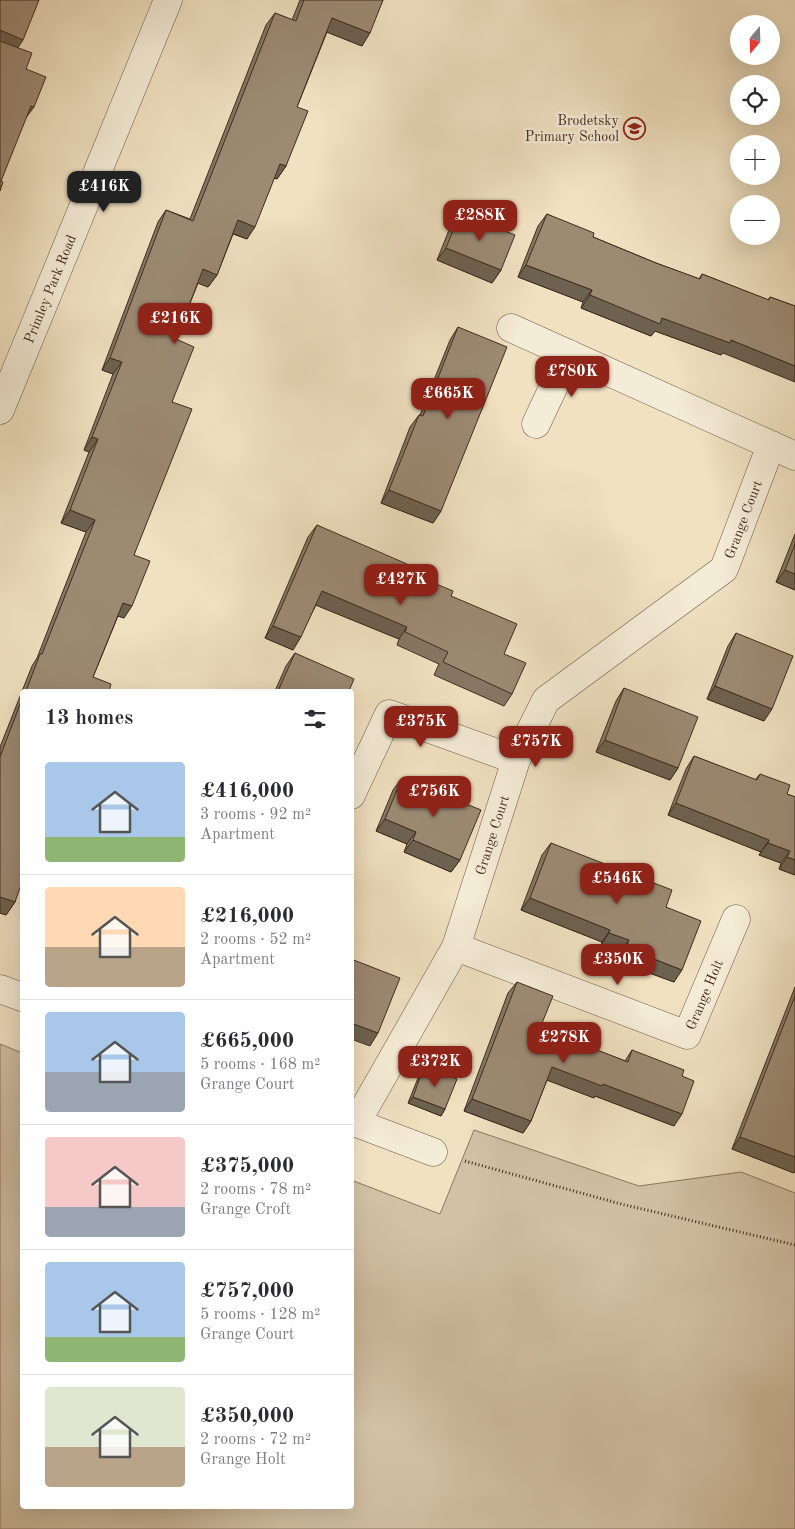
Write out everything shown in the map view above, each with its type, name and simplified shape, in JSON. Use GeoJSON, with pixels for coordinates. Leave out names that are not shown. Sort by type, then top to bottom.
{"type":"FeatureCollection","features":[{"type":"Feature","properties":{"kind":"street","name":"Primley Park Road"},"geometry":{"type":"LineString","coordinates":[[0,410],[168,0]]}},
{"type":"Feature","properties":{"kind":"street"},"geometry":{"type":"LineString","coordinates":[[511,328],[795,456]]}},
{"type":"Feature","properties":{"kind":"street"},"geometry":{"type":"LineString","coordinates":[[536,424],[569,354]]}},
{"type":"Feature","properties":{"kind":"street","name":"Grange Court"},"geometry":{"type":"LineString","coordinates":[[354,1122],[456,947],[516,760],[546,700],[724,569],[770,445]]}},
{"type":"Feature","properties":{"kind":"street"},"geometry":{"type":"LineString","coordinates":[[354,789],[389,714],[516,760]]}},
{"type":"Feature","properties":{"kind":"street","name":"Grange Holt"},"geometry":{"type":"LineString","coordinates":[[456,947],[687,1035],[736,919]]}},
{"type":"Feature","properties":{"kind":"street"},"geometry":{"type":"LineString","coordinates":[[0,989],[20,996]]}},
{"type":"Feature","properties":{"kind":"street"},"geometry":{"type":"LineString","coordinates":[[354,1122],[433,1152]]}},
{"type":"Feature","properties":{"kind":"path"},"geometry":{"type":"LineString","coordinates":[[433,1152],[621,1204],[795,1245]]}},
{"type":"Feature","properties":{"kind":"shaded area"},"geometry":{"type":"Polygon","coordinates":[[[0,1044],[20,1052],[20,1509],[354,1509],[354,1181],[440,1214],[474,1130],[639,1186],[741,1172],[795,1193],[795,1529],[0,1529],[0,1044]]]}},
{"type":"Feature","properties":{"kind":"building"},"geometry":{"type":"Polygon","coordinates":[[[0,0],[39,0],[23,40],[0,30],[0,0]]]}},
{"type":"Feature","properties":{"kind":"building"},"geometry":{"type":"Polygon","coordinates":[[[304,0],[383,0],[370,33],[332,18],[297,107],[308,111],[286,166],[280,164],[255,227],[238,220],[217,275],[203,269],[176,339],[194,347],[172,402],[192,409],[134,555],[150,561],[132,606],[123,603],[93,677],[111,684],[110,689],[27,689],[95,520],[70,510],[98,439],[92,437],[122,362],[110,358],[166,210],[193,221],[275,13],[296,21],[304,0]]]}},
{"type":"Feature","properties":{"kind":"building"},"geometry":{"type":"Polygon","coordinates":[[[0,41],[32,53],[26,69],[46,77],[34,107],[31,106],[1,181],[3,182],[0,191],[0,41]]]}},
{"type":"Feature","properties":{"kind":"building"},"geometry":{"type":"Polygon","coordinates":[[[460,213],[515,235],[501,270],[446,248],[460,213]]]}},
{"type":"Feature","properties":{"kind":"building"},"geometry":{"type":"Polygon","coordinates":[[[547,214],[594,233],[593,237],[656,263],[700,279],[702,274],[769,300],[770,297],[795,306],[795,366],[731,340],[730,343],[662,318],[660,324],[590,295],[592,290],[526,265],[547,214]]]}},
{"type":"Feature","properties":{"kind":"building"},"geometry":{"type":"Polygon","coordinates":[[[458,327],[507,347],[441,511],[389,490],[419,415],[423,416],[458,327]]]}},
{"type":"Feature","properties":{"kind":"building"},"geometry":{"type":"Polygon","coordinates":[[[317,525],[407,564],[405,571],[453,591],[451,596],[517,624],[504,654],[526,663],[512,694],[443,662],[448,652],[405,632],[407,627],[322,591],[301,637],[273,626],[317,525]]]}},
{"type":"Feature","properties":{"kind":"building"},"geometry":{"type":"Polygon","coordinates":[[[795,544],[795,574],[785,570],[795,544]]]}},
{"type":"Feature","properties":{"kind":"building"},"geometry":{"type":"Polygon","coordinates":[[[736,633],[793,656],[772,709],[715,686],[736,633]]]}},
{"type":"Feature","properties":{"kind":"building"},"geometry":{"type":"Polygon","coordinates":[[[295,653],[354,679],[350,689],[279,689],[295,653]]]}},
{"type":"Feature","properties":{"kind":"building"},"geometry":{"type":"Polygon","coordinates":[[[624,688],[698,717],[678,768],[605,740],[624,688]]]}},
{"type":"Feature","properties":{"kind":"building"},"geometry":{"type":"Polygon","coordinates":[[[20,704],[20,888],[15,902],[0,897],[0,757],[20,704]]]}},
{"type":"Feature","properties":{"kind":"building"},"geometry":{"type":"Polygon","coordinates":[[[694,756],[757,780],[760,774],[790,785],[787,794],[795,797],[795,860],[787,857],[790,851],[768,843],[769,840],[676,803],[694,756]]]}},
{"type":"Feature","properties":{"kind":"building"},"geometry":{"type":"Polygon","coordinates":[[[402,778],[481,810],[460,860],[413,840],[416,832],[385,819],[402,778]]]}},
{"type":"Feature","properties":{"kind":"building"},"geometry":{"type":"Polygon","coordinates":[[[551,843],[672,890],[666,907],[701,921],[682,970],[626,948],[629,940],[609,933],[610,930],[530,898],[551,843]]]}},
{"type":"Feature","properties":{"kind":"building"},"geometry":{"type":"Polygon","coordinates":[[[354,960],[400,978],[378,1033],[354,1024],[354,960]]]}},
{"type":"Feature","properties":{"kind":"building"},"geometry":{"type":"Polygon","coordinates":[[[517,982],[553,996],[540,1028],[628,1062],[632,1050],[684,1070],[682,1076],[694,1081],[682,1114],[552,1067],[531,1121],[472,1099],[517,982]]]}},
{"type":"Feature","properties":{"kind":"building"},"geometry":{"type":"Polygon","coordinates":[[[795,996],[795,1157],[740,1137],[795,996]]]}},
{"type":"Feature","properties":{"kind":"building"},"geometry":{"type":"Polygon","coordinates":[[[424,1066],[457,1079],[445,1109],[413,1097],[424,1066]]]}},
{"type":"Feature","properties":{"kind":"place","name":"Brodetsky Primary School"},"geometry":{"type":"Point","coordinates":[635,128]}}]}
